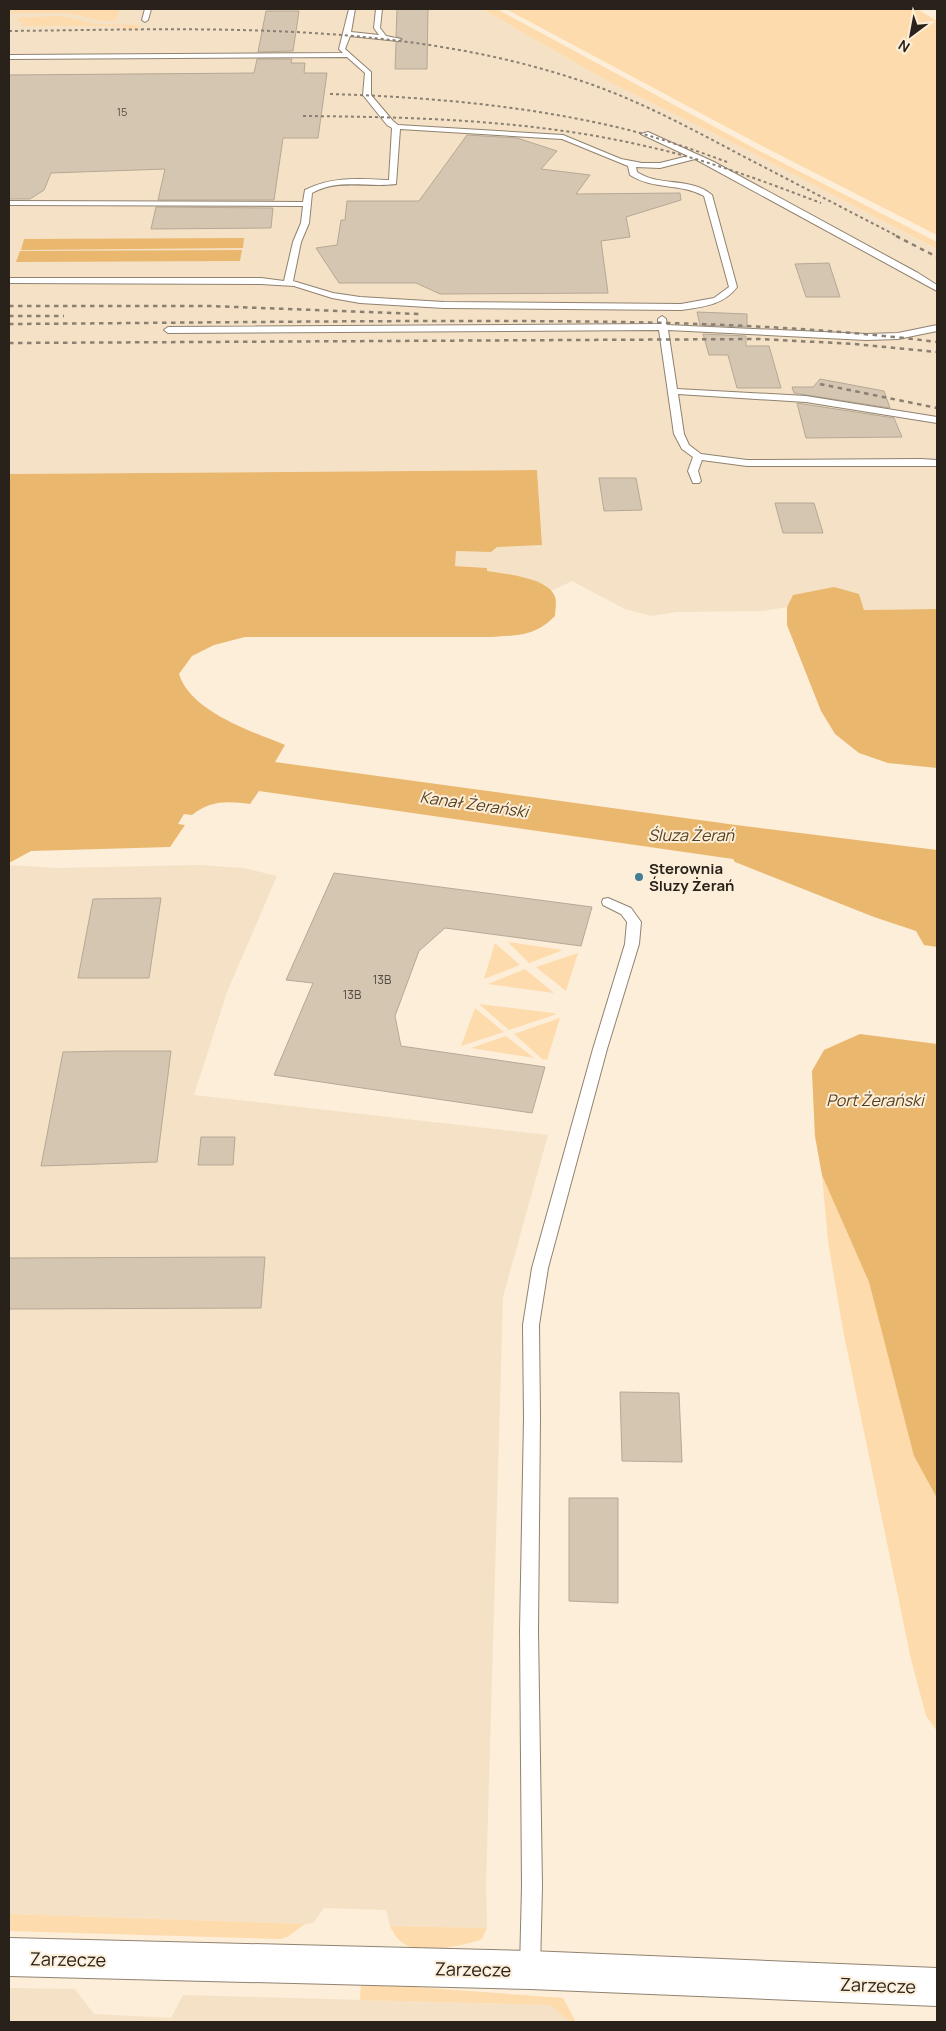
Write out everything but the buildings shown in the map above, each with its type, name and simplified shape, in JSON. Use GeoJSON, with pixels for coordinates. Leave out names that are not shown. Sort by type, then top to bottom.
{"type":"FeatureCollection","features":[{"type":"Feature","properties":{"kind":"street","name":"Zarzecze"},"geometry":{"type":"LineString","coordinates":[[9,1957],[530,1970],[937,1987]]}},
{"type":"Feature","properties":{"kind":"lane"},"geometry":{"type":"LineString","coordinates":[[145,20],[148,9]]}},
{"type":"Feature","properties":{"kind":"lane"},"geometry":{"type":"LineString","coordinates":[[352,9],[342,50],[368,72],[366,95],[390,123],[396,127],[563,137],[585,145],[620,162],[632,165],[656,166],[696,157]]}},
{"type":"Feature","properties":{"kind":"lane"},"geometry":{"type":"LineString","coordinates":[[379,9],[377,28],[382,36]]}},
{"type":"Feature","properties":{"kind":"lane"},"geometry":{"type":"LineString","coordinates":[[347,34],[398,39]]}},
{"type":"Feature","properties":{"kind":"lane"},"geometry":{"type":"LineString","coordinates":[[9,57],[348,55]]}},
{"type":"Feature","properties":{"kind":"lane"},"geometry":{"type":"LineString","coordinates":[[288,283],[296,242],[305,224],[308,192],[332,182],[393,182],[396,127]]}},
{"type":"Feature","properties":{"kind":"lane"},"geometry":{"type":"LineString","coordinates":[[645,134],[696,157],[915,275],[937,289]]}},
{"type":"Feature","properties":{"kind":"lane"},"geometry":{"type":"LineString","coordinates":[[9,282],[228,280],[288,283],[332,295],[360,300],[444,305],[696,306],[723,297],[733,286],[732,278],[708,195],[695,189],[648,182],[633,173],[632,165]]}},
{"type":"Feature","properties":{"kind":"lane"},"geometry":{"type":"LineString","coordinates":[[9,203],[306,204]]}},
{"type":"Feature","properties":{"kind":"lane"},"geometry":{"type":"LineString","coordinates":[[659,306],[664,327],[679,434],[685,447],[698,456],[714,460],[747,463],[937,463]]}},
{"type":"Feature","properties":{"kind":"lane"},"geometry":{"type":"LineString","coordinates":[[168,330],[664,327],[866,337],[898,336],[937,328]]}},
{"type":"Feature","properties":{"kind":"lane"},"geometry":{"type":"LineString","coordinates":[[672,391],[806,399],[937,420]]}},
{"type":"Feature","properties":{"kind":"lane"},"geometry":{"type":"LineString","coordinates":[[696,481],[693,471],[698,456]]}},
{"type":"Feature","properties":{"kind":"lane"},"geometry":{"type":"LineString","coordinates":[[530,1970],[532,1886],[529,1631],[532,1418],[531,1325],[540,1268],[600,1049],[632,944],[634,922],[626,911],[608,902]]}},
{"type":"Feature","properties":{"kind":"shaded area"},"geometry":{"type":"Polygon","coordinates":[[[9,9],[482,9],[611,83],[739,146],[937,249],[937,609],[864,610],[859,594],[793,595],[787,607],[763,611],[677,612],[651,616],[625,609],[572,581],[551,591],[546,585],[521,577],[487,571],[487,568],[455,566],[455,551],[491,551],[497,547],[542,544],[537,470],[9,474],[9,9]]]}},
{"type":"Feature","properties":{"kind":"shaded area"},"geometry":{"type":"Polygon","coordinates":[[[9,9],[120,9],[116,20],[134,20],[103,21],[68,13],[9,13],[9,9]]]}},
{"type":"Feature","properties":{"kind":"shaded area"},"geometry":{"type":"Polygon","coordinates":[[[482,9],[497,9],[752,147],[937,242],[937,249],[739,146],[611,83],[482,9]]]}},
{"type":"Feature","properties":{"kind":"shaded area"},"geometry":{"type":"Polygon","coordinates":[[[506,9],[917,9],[937,21],[937,235],[764,147],[506,9]]]}},
{"type":"Feature","properties":{"kind":"shaded area"},"geometry":{"type":"Polygon","coordinates":[[[62,16],[95,24],[140,25],[138,29],[118,29],[124,26],[21,26],[22,22],[17,22],[18,18],[9,18],[62,16]]]}},
{"type":"Feature","properties":{"kind":"shaded area"},"geometry":{"type":"Polygon","coordinates":[[[9,865],[57,868],[200,865],[243,868],[277,876],[227,992],[194,1095],[548,1135],[503,1297],[486,1885],[487,1928],[390,1926],[386,1910],[324,1908],[313,1923],[305,1924],[9,1914],[9,865]]]}},
{"type":"Feature","properties":{"kind":"shaded area"},"geometry":{"type":"Polygon","coordinates":[[[508,942],[563,950],[529,963],[508,942]]]}},
{"type":"Feature","properties":{"kind":"shaded area"},"geometry":{"type":"Polygon","coordinates":[[[495,943],[520,965],[484,979],[495,943]]]}},
{"type":"Feature","properties":{"kind":"shaded area"},"geometry":{"type":"Polygon","coordinates":[[[578,953],[566,991],[536,967],[578,953]]]}},
{"type":"Feature","properties":{"kind":"shaded area"},"geometry":{"type":"Polygon","coordinates":[[[525,969],[554,993],[488,984],[525,969]]]}},
{"type":"Feature","properties":{"kind":"shaded area"},"geometry":{"type":"Polygon","coordinates":[[[479,1004],[553,1013],[557,1014],[509,1030],[479,1004]]]}},
{"type":"Feature","properties":{"kind":"shaded area"},"geometry":{"type":"Polygon","coordinates":[[[475,1008],[504,1032],[461,1046],[475,1008]]]}},
{"type":"Feature","properties":{"kind":"shaded area"},"geometry":{"type":"Polygon","coordinates":[[[560,1018],[547,1060],[542,1059],[514,1034],[560,1018]]]}},
{"type":"Feature","properties":{"kind":"shaded area"},"geometry":{"type":"Polygon","coordinates":[[[506,1036],[534,1058],[471,1048],[506,1036]]]}},
{"type":"Feature","properties":{"kind":"shaded area"},"geometry":{"type":"Polygon","coordinates":[[[824,1050],[834,1141],[937,1442],[937,1731],[926,1716],[911,1659],[843,1330],[828,1241],[822,1175],[815,1136],[812,1071],[824,1050]]]}},
{"type":"Feature","properties":{"kind":"shaded area"},"geometry":{"type":"Polygon","coordinates":[[[9,1914],[305,1924],[281,1939],[9,1931],[9,1914]]]}},
{"type":"Feature","properties":{"kind":"shaded area"},"geometry":{"type":"Polygon","coordinates":[[[390,1926],[487,1928],[482,1939],[445,1948],[424,1949],[408,1946],[402,1942],[390,1926]]]}},
{"type":"Feature","properties":{"kind":"shaded area"},"geometry":{"type":"Polygon","coordinates":[[[361,1983],[563,1998],[576,2022],[571,2022],[550,2005],[360,2000],[361,1983]]]}},
{"type":"Feature","properties":{"kind":"shaded area"},"geometry":{"type":"Polygon","coordinates":[[[9,1988],[75,1989],[94,2014],[171,2018],[183,1995],[550,2005],[571,2022],[9,2022],[9,1988]]]}},
{"type":"Feature","properties":{"kind":"water"},"geometry":{"type":"Polygon","coordinates":[[[244,238],[243,248],[21,250],[24,239],[244,238]]]}},
{"type":"Feature","properties":{"kind":"water"},"geometry":{"type":"Polygon","coordinates":[[[242,250],[240,261],[16,262],[20,251],[242,250]]]}},
{"type":"Feature","properties":{"kind":"water"},"geometry":{"type":"Polygon","coordinates":[[[537,470],[542,545],[497,547],[491,552],[456,551],[455,566],[487,568],[487,571],[514,575],[535,581],[551,590],[555,597],[555,616],[540,628],[525,634],[490,637],[245,637],[214,645],[192,656],[179,674],[186,687],[196,699],[224,718],[285,745],[275,762],[736,825],[937,850],[937,947],[924,945],[916,931],[874,917],[735,862],[733,859],[259,791],[250,804],[234,802],[212,804],[192,815],[184,814],[178,824],[185,825],[170,847],[31,851],[9,863],[9,474],[537,470]]]}},
{"type":"Feature","properties":{"kind":"water"},"geometry":{"type":"Polygon","coordinates":[[[834,587],[859,594],[864,610],[937,609],[937,768],[888,763],[859,753],[835,734],[821,711],[787,625],[787,607],[793,595],[834,587]]]}},
{"type":"Feature","properties":{"kind":"water","name":"Port Żerański"},"geometry":{"type":"Polygon","coordinates":[[[860,1034],[937,1044],[937,1498],[914,1456],[869,1282],[822,1175],[815,1136],[812,1071],[824,1050],[860,1034]]]}},
{"type":"Feature","properties":{"kind":"railway"},"geometry":{"type":"LineString","coordinates":[[9,31],[156,29],[304,32],[378,38],[451,48],[522,64],[593,85],[648,108],[702,134],[899,237]]}},
{"type":"Feature","properties":{"kind":"railway"},"geometry":{"type":"LineString","coordinates":[[330,94],[443,100],[555,115],[629,130],[727,162]]}},
{"type":"Feature","properties":{"kind":"railway"},"geometry":{"type":"LineString","coordinates":[[303,116],[389,117],[518,125],[603,137],[667,151],[712,164],[821,203]]}},
{"type":"Feature","properties":{"kind":"railway"},"geometry":{"type":"LineString","coordinates":[[896,236],[937,257]]}},
{"type":"Feature","properties":{"kind":"railway"},"geometry":{"type":"LineString","coordinates":[[9,306],[209,306],[419,314]]}},
{"type":"Feature","properties":{"kind":"railway"},"geometry":{"type":"LineString","coordinates":[[9,316],[64,316]]}},
{"type":"Feature","properties":{"kind":"railway"},"geometry":{"type":"LineString","coordinates":[[9,324],[405,321],[641,322],[818,330],[937,342]]}},
{"type":"Feature","properties":{"kind":"railway"},"geometry":{"type":"LineString","coordinates":[[9,343],[761,339],[854,344],[937,352]]}},
{"type":"Feature","properties":{"kind":"railway"},"geometry":{"type":"LineString","coordinates":[[820,384],[937,408]]}},
{"type":"Feature","properties":{"kind":"place","name":"Sterownia Śluzy Żerań"},"geometry":{"type":"Point","coordinates":[639,877]}},
{"type":"Feature","properties":{"kind":"water label","name":"Kanał Żerański"},"geometry":{"type":"Point","coordinates":[474,804]}},
{"type":"Feature","properties":{"kind":"water label","name":"Śluza Żerań"},"geometry":{"type":"Point","coordinates":[691,835]}}]}
